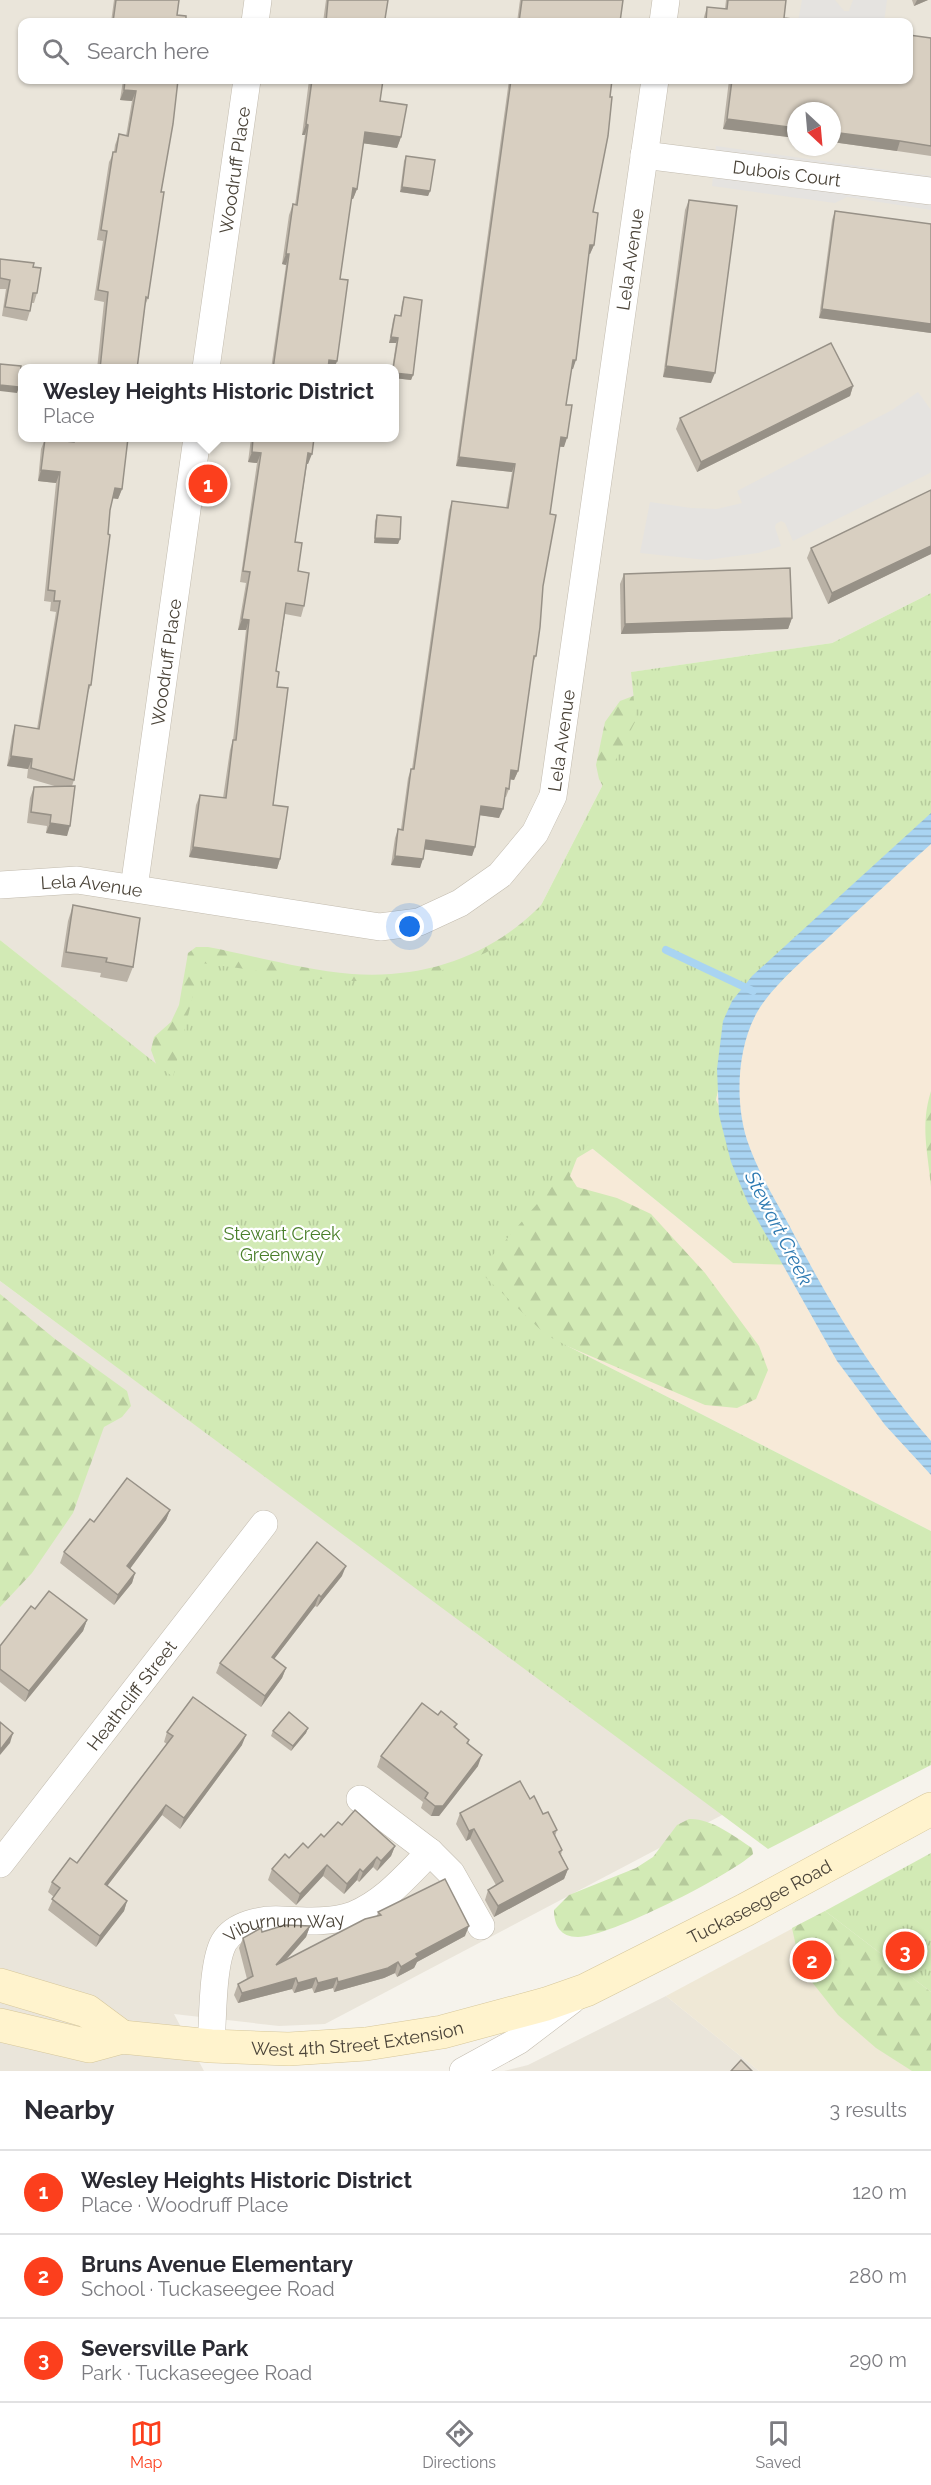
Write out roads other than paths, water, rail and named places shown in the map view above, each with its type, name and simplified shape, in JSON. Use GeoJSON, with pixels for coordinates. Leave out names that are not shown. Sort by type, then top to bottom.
{"type":"FeatureCollection","features":[{"type":"Feature","properties":{"kind":"main road","name":"Tuckaseegee Road"},"geometry":{"type":"LineString","coordinates":[[586,1990],[776,1894],[931,1809]]}},
{"type":"Feature","properties":{"kind":"main road"},"geometry":{"type":"LineString","coordinates":[[0,1985],[87,2011],[122,2037]]}},
{"type":"Feature","properties":{"kind":"main road","name":"West 4th Street Extension"},"geometry":{"type":"LineString","coordinates":[[0,2025],[89,2046],[122,2037],[211,2046],[289,2049],[366,2044],[442,2032],[546,2004],[586,1990]]}},
{"type":"Feature","properties":{"kind":"street"},"geometry":{"type":"LineString","coordinates":[[256,18],[258,0]]}},
{"type":"Feature","properties":{"kind":"street"},"geometry":{"type":"LineString","coordinates":[[664,18],[666,0]]}},
{"type":"Feature","properties":{"kind":"street","name":"Woodruff Place"},"geometry":{"type":"LineString","coordinates":[[207,364],[246,84]]}},
{"type":"Feature","properties":{"kind":"street","name":"Lela Avenue"},"geometry":{"type":"LineString","coordinates":[[0,885],[77,880],[380,927],[419,922],[460,903],[500,875],[534,833],[553,795],[654,84]]}},
{"type":"Feature","properties":{"kind":"street","name":"Dubois Court"},"geometry":{"type":"LineString","coordinates":[[644,155],[931,191]]}},
{"type":"Feature","properties":{"kind":"street","name":"Woodruff Place"},"geometry":{"type":"LineString","coordinates":[[134,888],[196,442]]}},
{"type":"Feature","properties":{"kind":"street","name":"Heathcliff Street"},"geometry":{"type":"LineString","coordinates":[[0,1864],[264,1524]]}},
{"type":"Feature","properties":{"kind":"street"},"geometry":{"type":"LineString","coordinates":[[360,1799],[430,1852],[452,1873],[481,1926]]}},
{"type":"Feature","properties":{"kind":"street","name":"Viburnum Way"},"geometry":{"type":"LineString","coordinates":[[211,2046],[219,1959],[224,1941],[242,1926],[269,1919],[311,1922],[351,1916],[381,1901],[430,1852]]}},
{"type":"Feature","properties":{"kind":"street"},"geometry":{"type":"LineString","coordinates":[[462,2071],[518,2041],[586,1990]]}},
{"type":"Feature","properties":{"kind":"water","name":"Stewart Creek"},"geometry":{"type":"Polygon","coordinates":[[[931,813],[931,844],[795,968],[763,1003],[754,1018],[743,1051],[739,1088],[747,1140],[761,1173],[820,1283],[853,1338],[890,1390],[931,1441],[931,1475],[885,1425],[837,1361],[748,1203],[731,1162],[719,1115],[717,1069],[723,1021],[732,1001],[752,976],[931,813]]]}},
{"type":"Feature","properties":{"kind":"waterway"},"geometry":{"type":"LineString","coordinates":[[666,950],[753,991]]}},
{"type":"Feature","properties":{"kind":"place","name":"Wesley Heights Historic District"},"geometry":{"type":"Point","coordinates":[208,484]}},
{"type":"Feature","properties":{"kind":"place","name":"Seversville Park"},"geometry":{"type":"Point","coordinates":[905,1951]}},
{"type":"Feature","properties":{"kind":"place","name":"Bruns Avenue Elementary"},"geometry":{"type":"Point","coordinates":[812,1960]}},
{"type":"Feature","properties":{"kind":"park label","name":"Stewart Creek Greenway"},"geometry":{"type":"Point","coordinates":[282,1243]}}]}
